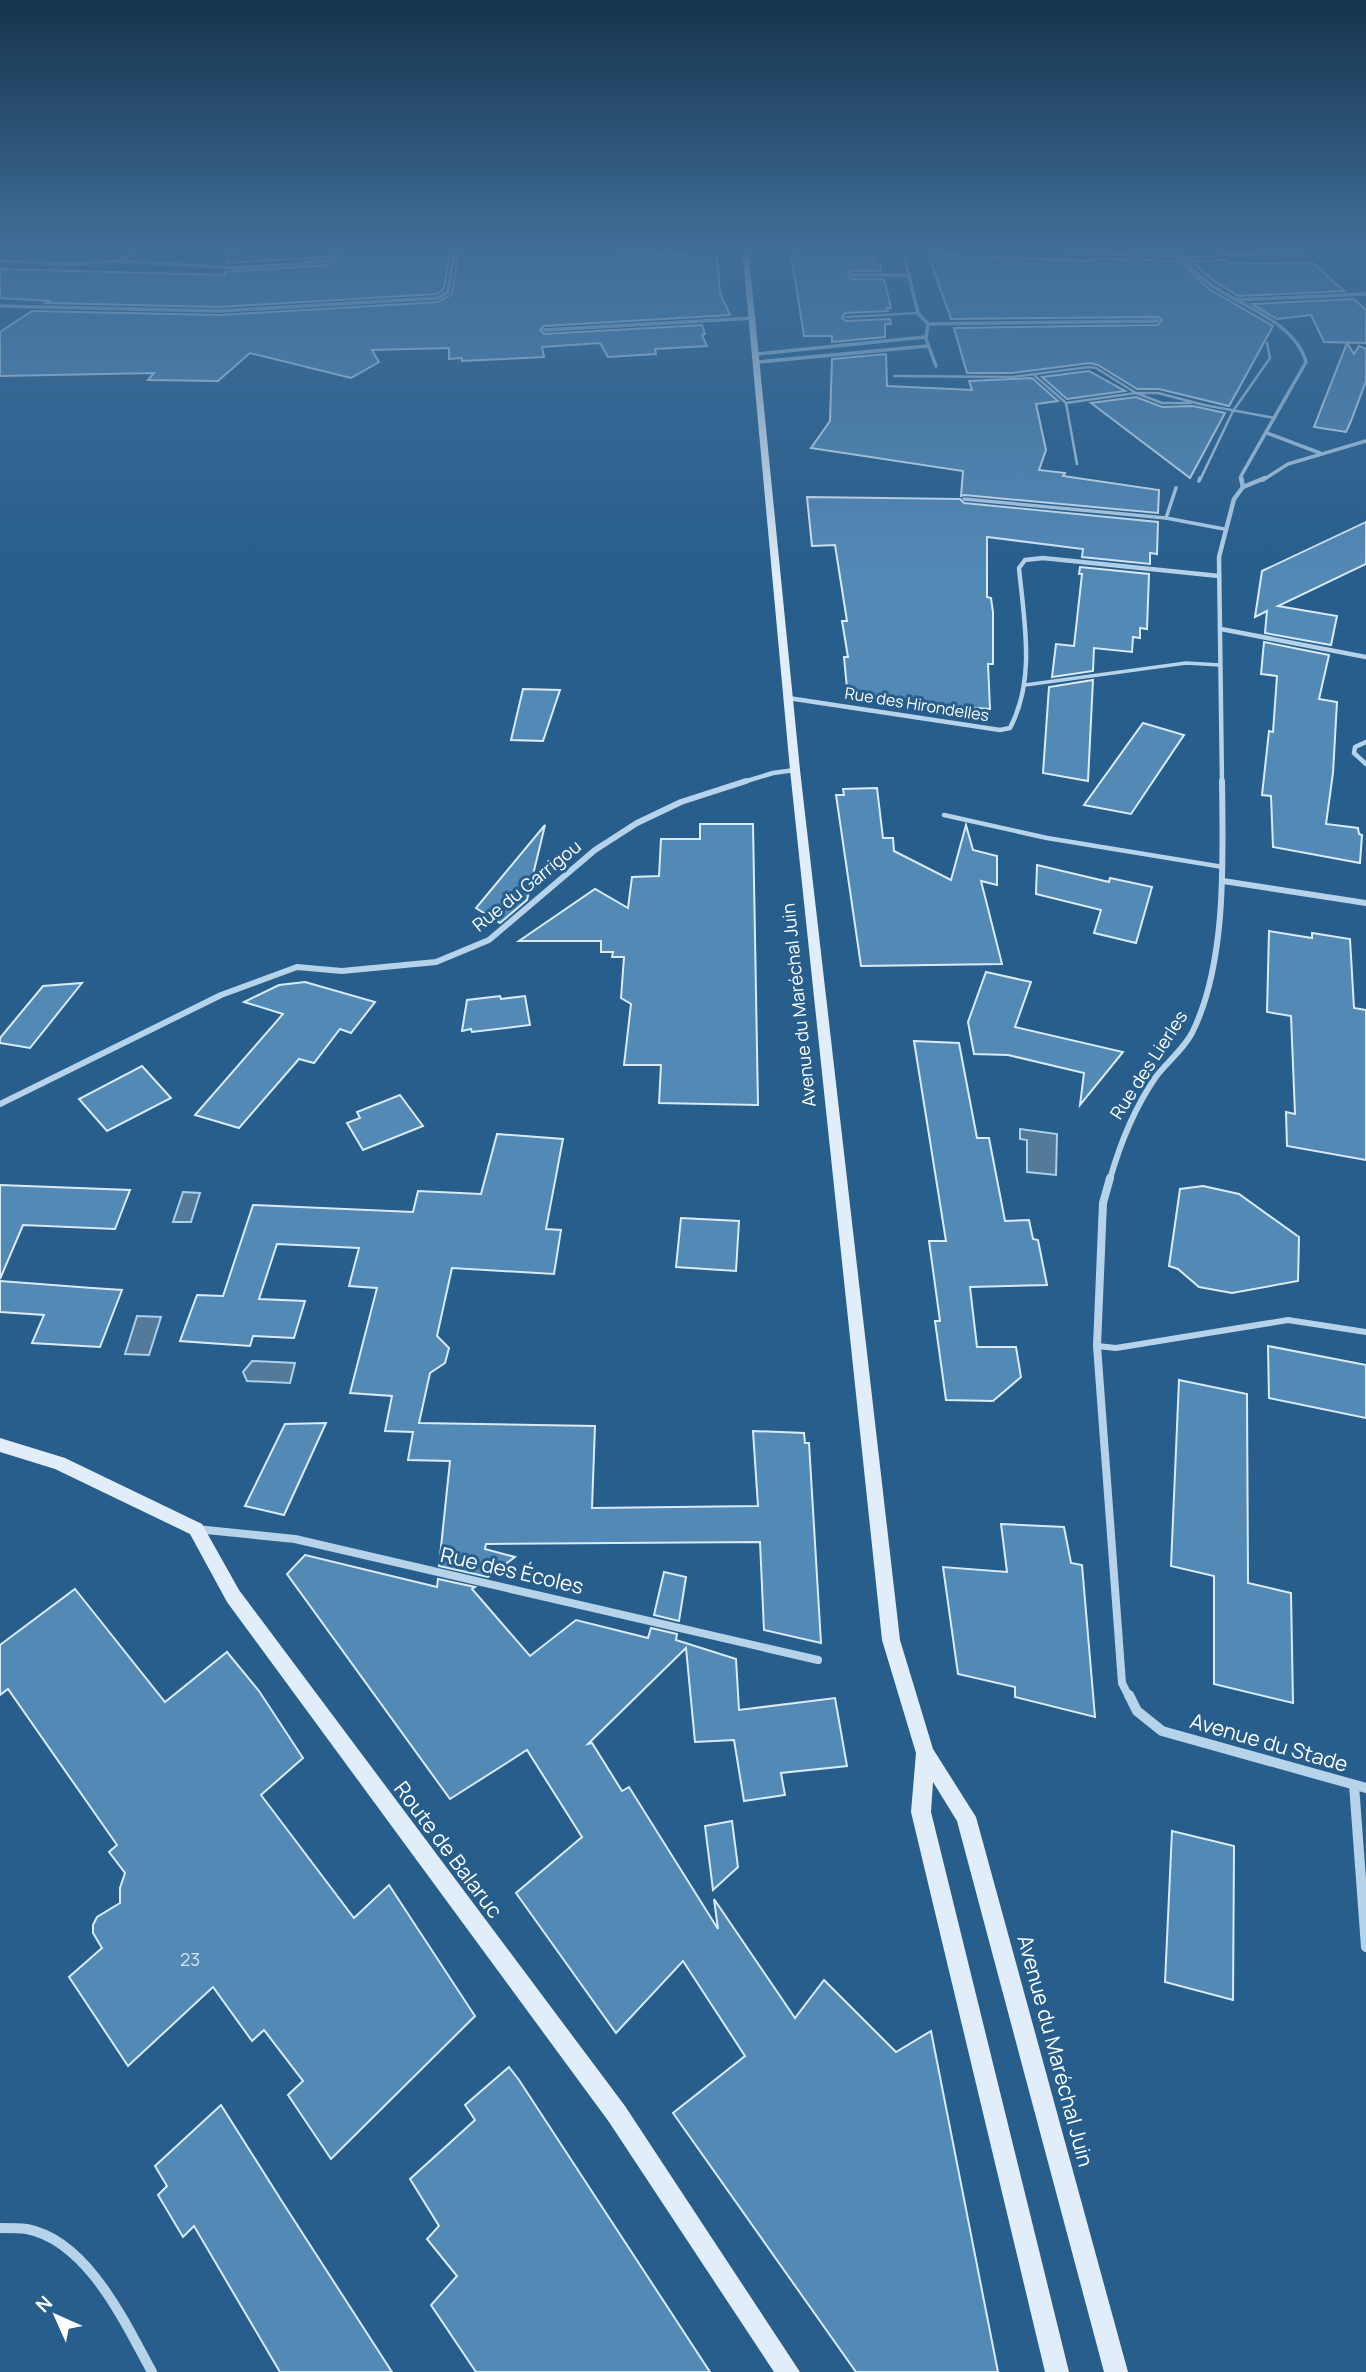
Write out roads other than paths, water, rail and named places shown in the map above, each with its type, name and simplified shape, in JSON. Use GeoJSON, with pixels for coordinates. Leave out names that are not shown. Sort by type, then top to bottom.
{"type":"FeatureCollection","features":[{"type":"Feature","properties":{"kind":"main road","name":"Avenue du Maréchal Juin"},"geometry":{"type":"LineString","coordinates":[[758,358],[795,770],[891,1640],[925,1753],[966,1817],[1116,2372]]}},
{"type":"Feature","properties":{"kind":"main road"},"geometry":{"type":"LineString","coordinates":[[0,1445],[59,1463],[196,1529]]}},
{"type":"Feature","properties":{"kind":"main road","name":"Route de Balaruc"},"geometry":{"type":"LineString","coordinates":[[196,1529],[233,1596],[617,2114],[788,2372]]}},
{"type":"Feature","properties":{"kind":"main road","name":"Avenue du Maréchal Juin"},"geometry":{"type":"LineString","coordinates":[[925,1753],[921,1812],[1057,2372]]}},
{"type":"Feature","properties":{"kind":"street"},"geometry":{"type":"LineString","coordinates":[[758,358],[762,358]]}},
{"type":"Feature","properties":{"kind":"street"},"geometry":{"type":"LineString","coordinates":[[933,358],[936,366]]}},
{"type":"Feature","properties":{"kind":"street","name":"Rue des Lierles"},"geometry":{"type":"LineString","coordinates":[[1162,1731],[1137,1711],[1122,1683],[1097,1346],[1103,1203],[1120,1142],[1155,1079],[1190,1036],[1206,1002],[1223,881],[1219,557],[1224,529],[1234,499],[1244,487],[1241,476],[1268,433],[1306,362],[1305,358]]}},
{"type":"Feature","properties":{"kind":"street"},"geometry":{"type":"LineString","coordinates":[[1268,433],[1296,446],[1321,453]]}},
{"type":"Feature","properties":{"kind":"street"},"geometry":{"type":"LineString","coordinates":[[1244,487],[1256,484],[1288,464],[1366,441]]}},
{"type":"Feature","properties":{"kind":"street","name":"Rue des Hirondelles"},"geometry":{"type":"LineString","coordinates":[[788,698],[1000,730],[1010,728],[1016,720],[1025,685],[1019,568],[1025,560],[1043,558],[1219,576]]}},
{"type":"Feature","properties":{"kind":"street"},"geometry":{"type":"LineString","coordinates":[[1221,629],[1366,657]]}},
{"type":"Feature","properties":{"kind":"street"},"geometry":{"type":"LineString","coordinates":[[1366,741],[1355,747],[1354,753],[1366,764]]}},
{"type":"Feature","properties":{"kind":"street","name":"Rue du Garrigou"},"geometry":{"type":"LineString","coordinates":[[0,1104],[222,995],[297,967],[342,971],[436,962],[489,940],[595,850],[638,823],[681,802],[773,773],[795,770]]}},
{"type":"Feature","properties":{"kind":"street"},"geometry":{"type":"LineString","coordinates":[[1223,881],[1366,903]]}},
{"type":"Feature","properties":{"kind":"street","name":"Rue des Écoles"},"geometry":{"type":"LineString","coordinates":[[196,1529],[295,1539],[818,1660]]}},
{"type":"Feature","properties":{"kind":"street","name":"Avenue du Stade"},"geometry":{"type":"LineString","coordinates":[[1162,1731],[1366,1788]]}},
{"type":"Feature","properties":{"kind":"street"},"geometry":{"type":"LineString","coordinates":[[1354,1785],[1366,1947]]}},
{"type":"Feature","properties":{"kind":"street"},"geometry":{"type":"LineString","coordinates":[[0,2228],[19,2226],[69,2247],[106,2291],[152,2372]]}},
{"type":"Feature","properties":{"kind":"lane"},"geometry":{"type":"LineString","coordinates":[[1199,481],[1233,411],[1269,358]]}},
{"type":"Feature","properties":{"kind":"lane"},"geometry":{"type":"LineString","coordinates":[[936,366],[939,376]]}},
{"type":"Feature","properties":{"kind":"lane"},"geometry":{"type":"LineString","coordinates":[[894,376],[1012,377],[1089,367],[1110,376],[1144,400],[1174,405],[1191,403]]}},
{"type":"Feature","properties":{"kind":"lane"},"geometry":{"type":"LineString","coordinates":[[1034,375],[1066,403],[1077,464]]}},
{"type":"Feature","properties":{"kind":"lane"},"geometry":{"type":"LineString","coordinates":[[1066,403],[1149,391],[1168,394],[1191,403],[1275,418]]}},
{"type":"Feature","properties":{"kind":"lane"},"geometry":{"type":"LineString","coordinates":[[1166,518],[1176,488]]}},
{"type":"Feature","properties":{"kind":"lane"},"geometry":{"type":"LineString","coordinates":[[964,499],[1166,518],[1224,529]]}},
{"type":"Feature","properties":{"kind":"lane"},"geometry":{"type":"LineString","coordinates":[[1025,685],[1186,663],[1220,665]]}},
{"type":"Feature","properties":{"kind":"lane"},"geometry":{"type":"LineString","coordinates":[[944,815],[1047,838],[1223,867]]}},
{"type":"Feature","properties":{"kind":"lane"},"geometry":{"type":"LineString","coordinates":[[1097,1346],[1116,1348],[1288,1320],[1366,1332]]}},
{"type":"Feature","properties":{"kind":"water"},"geometry":{"type":"Polygon","coordinates":[[[1020,1129],[1057,1134],[1056,1175],[1027,1172],[1027,1140],[1020,1139],[1020,1129]]]}},
{"type":"Feature","properties":{"kind":"water"},"geometry":{"type":"Polygon","coordinates":[[[183,1192],[200,1193],[191,1222],[173,1222],[183,1192]]]}},
{"type":"Feature","properties":{"kind":"water"},"geometry":{"type":"Polygon","coordinates":[[[137,1316],[161,1317],[149,1355],[125,1354],[137,1316]]]}},
{"type":"Feature","properties":{"kind":"water"},"geometry":{"type":"Polygon","coordinates":[[[252,1361],[295,1363],[290,1383],[247,1381],[243,1372],[252,1361]]]}}]}
